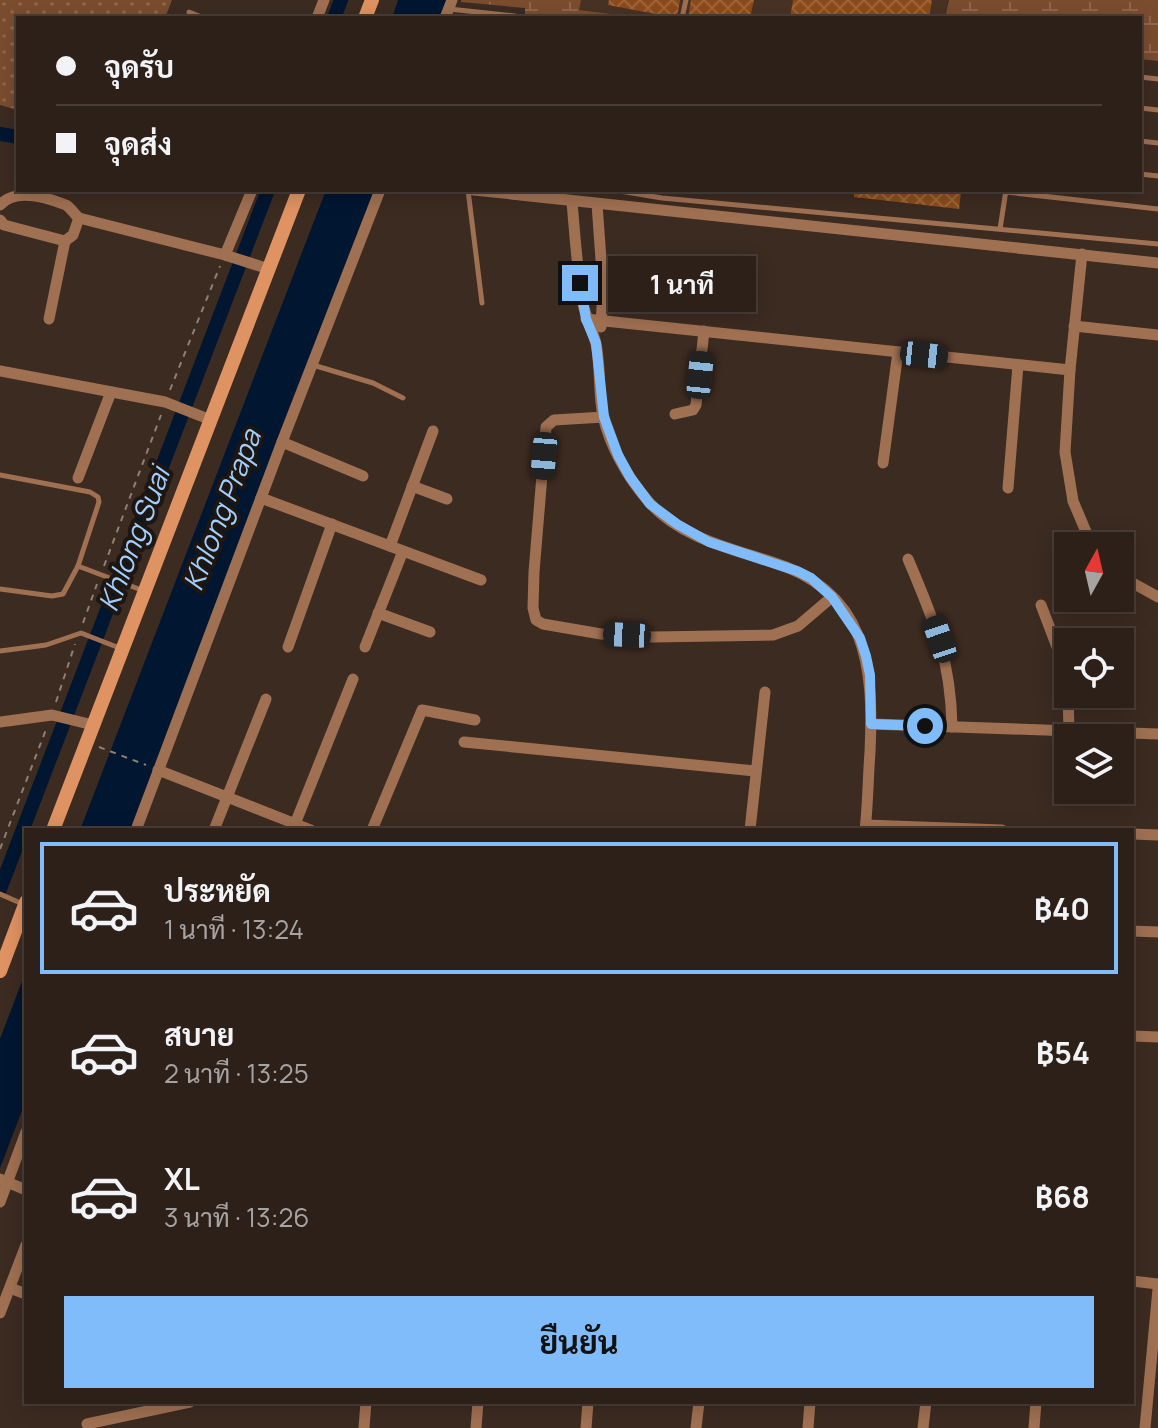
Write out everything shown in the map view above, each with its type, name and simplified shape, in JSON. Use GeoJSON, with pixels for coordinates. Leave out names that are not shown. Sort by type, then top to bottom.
{"type":"FeatureCollection","features":[{"type":"Feature","properties":{"kind":"main road"},"geometry":{"type":"LineString","coordinates":[[54,828],[298,192]]}},
{"type":"Feature","properties":{"kind":"main road"},"geometry":{"type":"LineString","coordinates":[[0,971],[20,902]]}},
{"type":"Feature","properties":{"kind":"street"},"geometry":{"type":"LineString","coordinates":[[228,256],[251,192]]}},
{"type":"Feature","properties":{"kind":"street"},"geometry":{"type":"LineString","coordinates":[[137,828],[379,192]]}},
{"type":"Feature","properties":{"kind":"street"},"geometry":{"type":"LineString","coordinates":[[488,192],[1158,263]]}},
{"type":"Feature","properties":{"kind":"street"},"geometry":{"type":"LineString","coordinates":[[0,205],[7,197],[20,193],[69,206],[79,218],[269,269]]}},
{"type":"Feature","properties":{"kind":"street"},"geometry":{"type":"LineString","coordinates":[[572,202],[586,319],[596,343],[604,417],[618,455],[650,504],[709,542],[811,578],[832,597],[860,638],[870,675],[871,724],[865,828]]}},
{"type":"Feature","properties":{"kind":"street"},"geometry":{"type":"LineString","coordinates":[[596,343],[603,321],[597,204]]}},
{"type":"Feature","properties":{"kind":"street"},"geometry":{"type":"LineString","coordinates":[[49,319],[65,241],[73,235],[79,218]]}},
{"type":"Feature","properties":{"kind":"street"},"geometry":{"type":"LineString","coordinates":[[1,227],[65,241]]}},
{"type":"Feature","properties":{"kind":"street"},"geometry":{"type":"LineString","coordinates":[[1082,254],[1065,452],[1073,501],[1086,532]]}},
{"type":"Feature","properties":{"kind":"street"},"geometry":{"type":"LineString","coordinates":[[586,319],[1070,370]]}},
{"type":"Feature","properties":{"kind":"street"},"geometry":{"type":"LineString","coordinates":[[1074,326],[1158,335]]}},
{"type":"Feature","properties":{"kind":"street"},"geometry":{"type":"LineString","coordinates":[[675,414],[693,410],[696,405],[704,331]]}},
{"type":"Feature","properties":{"kind":"street"},"geometry":{"type":"LineString","coordinates":[[883,463],[898,352]]}},
{"type":"Feature","properties":{"kind":"street"},"geometry":{"type":"LineString","coordinates":[[1008,488],[1018,365]]}},
{"type":"Feature","properties":{"kind":"street"},"geometry":{"type":"LineString","coordinates":[[0,371],[168,403],[211,420]]}},
{"type":"Feature","properties":{"kind":"street"},"geometry":{"type":"LineString","coordinates":[[78,478],[111,392]]}},
{"type":"Feature","properties":{"kind":"street"},"geometry":{"type":"LineString","coordinates":[[604,417],[554,420],[546,427],[534,572],[533,608],[536,620],[543,624],[601,634],[773,635],[798,626],[832,597]]}},
{"type":"Feature","properties":{"kind":"street"},"geometry":{"type":"LineString","coordinates":[[390,546],[433,431]]}},
{"type":"Feature","properties":{"kind":"street"},"geometry":{"type":"LineString","coordinates":[[282,442],[363,476]]}},
{"type":"Feature","properties":{"kind":"street"},"geometry":{"type":"LineString","coordinates":[[412,486],[447,499]]}},
{"type":"Feature","properties":{"kind":"street"},"geometry":{"type":"LineString","coordinates":[[261,498],[481,580]]}},
{"type":"Feature","properties":{"kind":"street"},"geometry":{"type":"LineString","coordinates":[[288,647],[332,524]]}},
{"type":"Feature","properties":{"kind":"street"},"geometry":{"type":"LineString","coordinates":[[365,647],[403,551]]}},
{"type":"Feature","properties":{"kind":"street"},"geometry":{"type":"LineString","coordinates":[[908,559],[932,614],[946,661],[952,727]]}},
{"type":"Feature","properties":{"kind":"street"},"geometry":{"type":"LineString","coordinates":[[1134,584],[1158,597]]}},
{"type":"Feature","properties":{"kind":"street"},"geometry":{"type":"LineString","coordinates":[[1041,605],[1054,639]]}},
{"type":"Feature","properties":{"kind":"street"},"geometry":{"type":"LineString","coordinates":[[378,613],[430,632]]}},
{"type":"Feature","properties":{"kind":"street"},"geometry":{"type":"LineString","coordinates":[[157,769],[294,827],[353,679]]}},
{"type":"Feature","properties":{"kind":"street"},"geometry":{"type":"LineString","coordinates":[[750,828],[765,692]]}},
{"type":"Feature","properties":{"kind":"street"},"geometry":{"type":"LineString","coordinates":[[215,828],[266,699]]}},
{"type":"Feature","properties":{"kind":"street"},"geometry":{"type":"LineString","coordinates":[[373,828],[422,710],[475,720]]}},
{"type":"Feature","properties":{"kind":"street"},"geometry":{"type":"LineString","coordinates":[[0,722],[55,715],[93,725]]}},
{"type":"Feature","properties":{"kind":"street"},"geometry":{"type":"LineString","coordinates":[[871,724],[1054,730]]}},
{"type":"Feature","properties":{"kind":"street"},"geometry":{"type":"LineString","coordinates":[[1134,733],[1158,734]]}},
{"type":"Feature","properties":{"kind":"street"},"geometry":{"type":"LineString","coordinates":[[464,742],[755,771]]}},
{"type":"Feature","properties":{"kind":"street"},"geometry":{"type":"LineString","coordinates":[[1134,834],[1158,835]]}},
{"type":"Feature","properties":{"kind":"street"},"geometry":{"type":"LineString","coordinates":[[1134,931],[1158,932]]}},
{"type":"Feature","properties":{"kind":"street"},"geometry":{"type":"LineString","coordinates":[[1134,1036],[1158,1037]]}},
{"type":"Feature","properties":{"kind":"street"},"geometry":{"type":"LineString","coordinates":[[0,1202],[4,1180],[24,1136]]}},
{"type":"Feature","properties":{"kind":"street"},"geometry":{"type":"LineString","coordinates":[[4,1180],[24,1189]]}},
{"type":"Feature","properties":{"kind":"street"},"geometry":{"type":"LineString","coordinates":[[0,1313],[24,1250]]}},
{"type":"Feature","properties":{"kind":"street"},"geometry":{"type":"LineString","coordinates":[[1134,1281],[1158,1286],[1145,1428]]}},
{"type":"Feature","properties":{"kind":"street"},"geometry":{"type":"LineString","coordinates":[[10,1288],[24,1293]]}},
{"type":"Feature","properties":{"kind":"street"},"geometry":{"type":"LineString","coordinates":[[87,1424],[179,1404]]}},
{"type":"Feature","properties":{"kind":"street"},"geometry":{"type":"LineString","coordinates":[[364,1428],[366,1404]]}},
{"type":"Feature","properties":{"kind":"street"},"geometry":{"type":"LineString","coordinates":[[476,1428],[478,1404]]}},
{"type":"Feature","properties":{"kind":"street"},"geometry":{"type":"LineString","coordinates":[[586,1428],[588,1404]]}},
{"type":"Feature","properties":{"kind":"street"},"geometry":{"type":"LineString","coordinates":[[696,1428],[699,1404]]}},
{"type":"Feature","properties":{"kind":"street"},"geometry":{"type":"LineString","coordinates":[[808,1428],[810,1404]]}},
{"type":"Feature","properties":{"kind":"street"},"geometry":{"type":"LineString","coordinates":[[923,1428],[926,1404]]}},
{"type":"Feature","properties":{"kind":"street"},"geometry":{"type":"LineString","coordinates":[[1034,1428],[1036,1404]]}},
{"type":"Feature","properties":{"kind":"lane"},"geometry":{"type":"LineString","coordinates":[[448,9],[515,16]]}},
{"type":"Feature","properties":{"kind":"lane"},"geometry":{"type":"LineString","coordinates":[[189,12],[199,16]]}},
{"type":"Feature","properties":{"kind":"lane"},"geometry":{"type":"LineString","coordinates":[[471,192],[482,303]]}},
{"type":"Feature","properties":{"kind":"lane"},"geometry":{"type":"LineString","coordinates":[[626,192],[662,198],[1158,244]]}},
{"type":"Feature","properties":{"kind":"lane"},"geometry":{"type":"LineString","coordinates":[[1000,229],[1006,192]]}},
{"type":"Feature","properties":{"kind":"lane"},"geometry":{"type":"LineString","coordinates":[[1014,192],[1158,209]]}},
{"type":"Feature","properties":{"kind":"lane"},"geometry":{"type":"LineString","coordinates":[[312,364],[373,383],[403,398]]}},
{"type":"Feature","properties":{"kind":"lane"},"geometry":{"type":"LineString","coordinates":[[0,475],[76,488],[98,497],[98,508],[66,592],[60,596],[0,589]]}},
{"type":"Feature","properties":{"kind":"lane"},"geometry":{"type":"LineString","coordinates":[[78,566],[145,592]]}},
{"type":"Feature","properties":{"kind":"lane"},"geometry":{"type":"LineString","coordinates":[[0,651],[46,645],[82,633],[123,649]]}},
{"type":"Feature","properties":{"kind":"lane"},"geometry":{"type":"LineString","coordinates":[[0,894],[20,902]]}},
{"type":"Feature","properties":{"kind":"path"},"geometry":{"type":"LineString","coordinates":[[0,849],[55,715],[103,575],[168,403],[228,256]]}},
{"type":"Feature","properties":{"kind":"path"},"geometry":{"type":"LineString","coordinates":[[108,750],[157,769]]}},
{"type":"Feature","properties":{"kind":"shaded area"},"geometry":{"type":"Polygon","coordinates":[[[581,0],[948,0],[945,16],[628,16],[579,10],[581,0]]]}},
{"type":"Feature","properties":{"kind":"green space"},"geometry":{"type":"Polygon","coordinates":[[[0,0],[172,0],[166,16],[16,16],[16,109],[0,105],[0,0]]]}},
{"type":"Feature","properties":{"kind":"green space"},"geometry":{"type":"Polygon","coordinates":[[[581,0],[579,10],[628,16],[525,16],[525,8],[461,2],[581,0]]]}},
{"type":"Feature","properties":{"kind":"green space"},"geometry":{"type":"Polygon","coordinates":[[[949,0],[1158,0],[1158,61],[1142,59],[1142,16],[945,16],[949,0]]]}},
{"type":"Feature","properties":{"kind":"water"},"geometry":{"type":"Polygon","coordinates":[[[398,0],[448,0],[443,16],[393,16],[398,0]]]}},
{"type":"Feature","properties":{"kind":"water","name":"Khlong Prapa"},"geometry":{"type":"Polygon","coordinates":[[[325,192],[375,192],[131,828],[81,828],[325,192]]]}},
{"type":"Feature","properties":{"kind":"water"},"geometry":{"type":"Polygon","coordinates":[[[24,976],[24,1105],[0,1168],[0,1039],[24,976]]]}},
{"type":"Feature","properties":{"kind":"building"},"geometry":{"type":"Polygon","coordinates":[[[609,0],[680,0],[677,16],[608,5],[609,0]]]}},
{"type":"Feature","properties":{"kind":"building"},"geometry":{"type":"Polygon","coordinates":[[[691,0],[754,0],[750,16],[688,16],[691,0]]]}},
{"type":"Feature","properties":{"kind":"building"},"geometry":{"type":"Polygon","coordinates":[[[793,0],[932,0],[929,16],[790,16],[793,0]]]}},
{"type":"Feature","properties":{"kind":"building"},"geometry":{"type":"Polygon","coordinates":[[[854,192],[961,192],[959,209],[854,197],[854,192]]]}},
{"type":"Feature","properties":{"kind":"waterway","name":"Khlong Suai"},"geometry":{"type":"LineString","coordinates":[[335,16],[341,0]]}},
{"type":"Feature","properties":{"kind":"waterway"},"geometry":{"type":"LineString","coordinates":[[0,134],[16,137]]}},
{"type":"Feature","properties":{"kind":"waterway","name":"Khlong Suai"},"geometry":{"type":"LineString","coordinates":[[0,889],[267,192]]}},
{"type":"Feature","properties":{"kind":"route"},"geometry":{"type":"LineString","coordinates":[[580,283],[586,319],[596,343],[604,417],[618,455],[650,504],[709,542],[773,562],[811,578],[832,597],[860,638],[870,675],[871,724],[925,726]]}}]}
